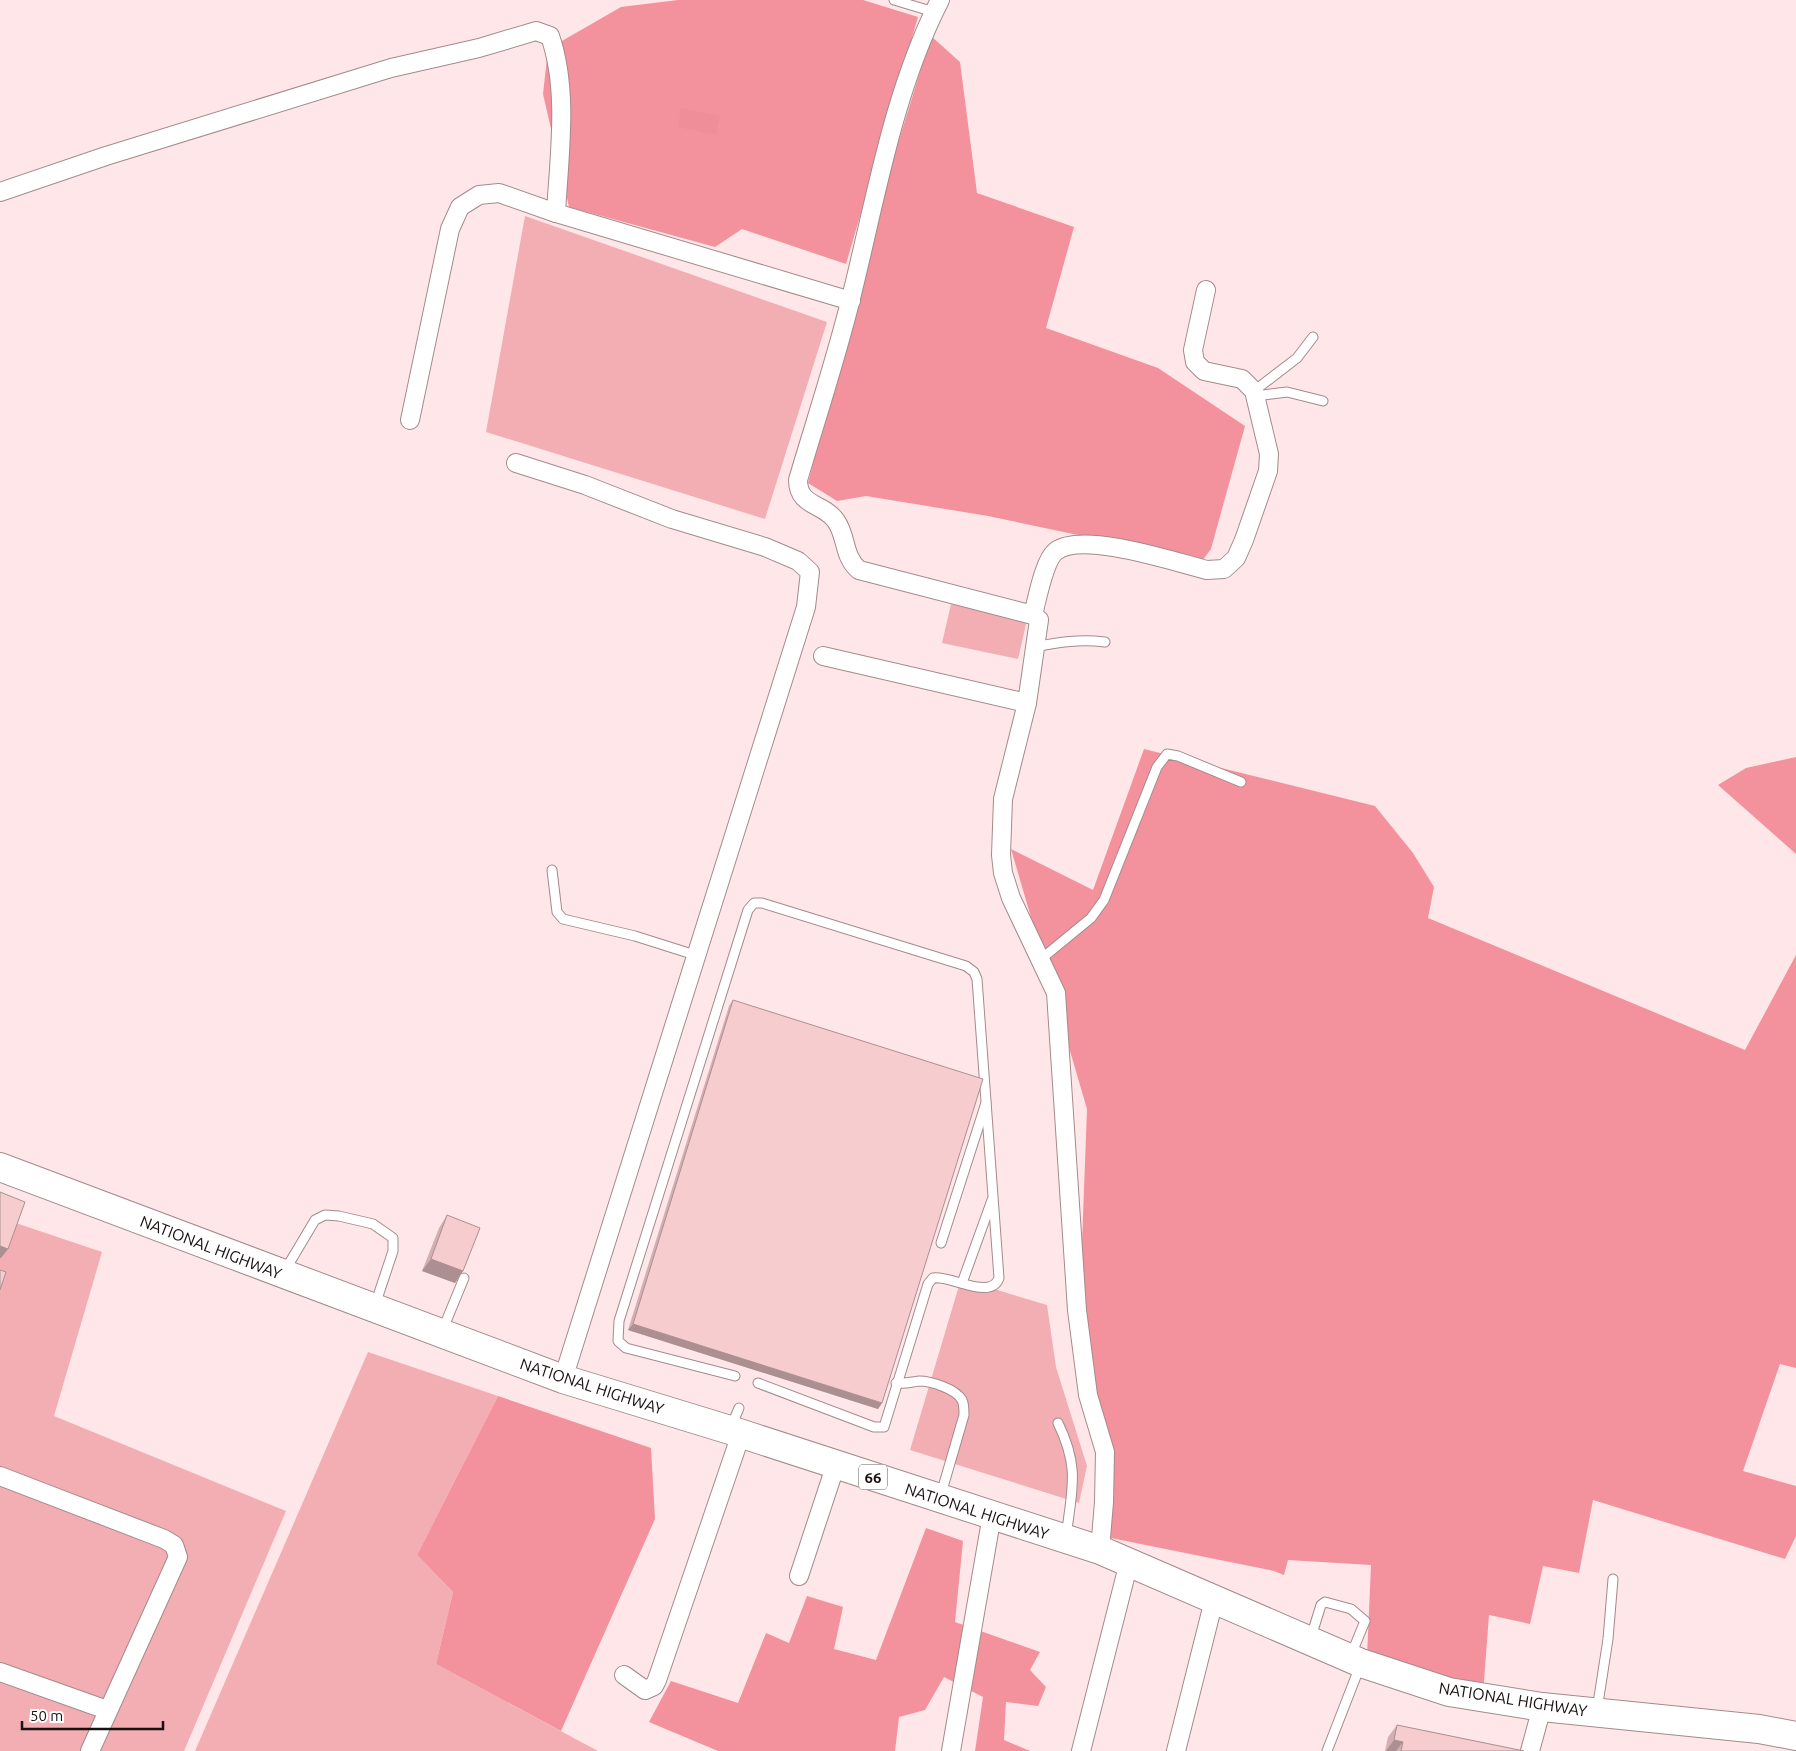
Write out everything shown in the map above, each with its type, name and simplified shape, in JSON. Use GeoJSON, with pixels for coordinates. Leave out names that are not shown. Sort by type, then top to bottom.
{"type":"FeatureCollection","features":[{"type":"Feature","properties":{"kind":"main road","name":"NATIONAL HIGHWAY"},"geometry":{"type":"LineString","coordinates":[[0,1167],[563,1380],[737,1424],[836,1464],[1100,1550],[1355,1660],[1449,1692],[1542,1707],[1759,1730],[1796,1736]]}},
{"type":"Feature","properties":{"kind":"street"},"geometry":{"type":"LineString","coordinates":[[937,6],[906,84],[891,137],[851,301],[798,480],[798,489],[802,496],[837,521],[852,564],[859,570],[1033,615],[1040,620],[1026,703],[1004,799],[1000,855],[1003,873],[1011,898],[1056,992],[1076,1310],[1088,1395],[1104,1452],[1104,1502],[1100,1550]]}},
{"type":"Feature","properties":{"kind":"street"},"geometry":{"type":"LineString","coordinates":[[0,192],[106,156],[391,68],[479,48],[536,31],[550,36],[557,56],[561,106],[556,213]]}},
{"type":"Feature","properties":{"kind":"street"},"geometry":{"type":"LineString","coordinates":[[410,420],[450,228],[460,207],[479,194],[499,193],[556,213],[851,301]]}},
{"type":"Feature","properties":{"kind":"street"},"geometry":{"type":"LineString","coordinates":[[1033,615],[1049,561],[1056,551],[1068,545],[1084,543],[1104,545],[1207,570],[1224,569],[1236,558],[1268,471],[1269,454],[1254,393],[1242,378],[1204,371],[1195,362],[1193,350],[1206,290]]}},
{"type":"Feature","properties":{"kind":"street"},"geometry":{"type":"LineString","coordinates":[[516,463],[585,485],[672,520],[765,547],[798,562],[810,572],[806,607],[695,955],[672,1038],[563,1380]]}},
{"type":"Feature","properties":{"kind":"street"},"geometry":{"type":"LineString","coordinates":[[823,656],[1026,703]]}},
{"type":"Feature","properties":{"kind":"street"},"geometry":{"type":"LineString","coordinates":[[624,1675],[645,1690],[654,1686],[657,1680],[737,1424]]}},
{"type":"Feature","properties":{"kind":"street"},"geometry":{"type":"LineString","coordinates":[[799,1576],[836,1464]]}},
{"type":"Feature","properties":{"kind":"street"},"geometry":{"type":"LineString","coordinates":[[0,1476],[164,1539],[174,1545],[178,1557],[90,1751]]}},
{"type":"Feature","properties":{"kind":"street"},"geometry":{"type":"LineString","coordinates":[[951,1751],[992,1515]]}},
{"type":"Feature","properties":{"kind":"street"},"geometry":{"type":"LineString","coordinates":[[1081,1751],[1128,1562]]}},
{"type":"Feature","properties":{"kind":"street"},"geometry":{"type":"LineString","coordinates":[[1176,1751],[1214,1600]]}},
{"type":"Feature","properties":{"kind":"street"},"geometry":{"type":"LineString","coordinates":[[0,1672],[107,1710]]}},
{"type":"Feature","properties":{"kind":"street"},"geometry":{"type":"LineString","coordinates":[[1530,1751],[1542,1707]]}},
{"type":"Feature","properties":{"kind":"lane"},"geometry":{"type":"LineString","coordinates":[[894,0],[937,6]]}},
{"type":"Feature","properties":{"kind":"lane"},"geometry":{"type":"LineString","coordinates":[[1254,393],[1297,358],[1313,337]]}},
{"type":"Feature","properties":{"kind":"lane"},"geometry":{"type":"LineString","coordinates":[[1254,393],[1288,392],[1323,401]]}},
{"type":"Feature","properties":{"kind":"lane"},"geometry":{"type":"LineString","coordinates":[[1035,647],[1064,641],[1086,640],[1105,642]]}},
{"type":"Feature","properties":{"kind":"lane"},"geometry":{"type":"LineString","coordinates":[[1041,959],[1091,918],[1104,900],[1158,767],[1167,754],[1178,756],[1241,782]]}},
{"type":"Feature","properties":{"kind":"lane"},"geometry":{"type":"LineString","coordinates":[[552,870],[557,912],[563,919],[635,936],[695,955]]}},
{"type":"Feature","properties":{"kind":"lane"},"geometry":{"type":"LineString","coordinates":[[735,1376],[626,1348],[618,1341],[619,1321],[748,910],[754,902],[966,966],[974,972],[977,979],[988,1098],[993,1198],[998,1251],[997,1284],[992,1288],[983,1289],[941,1277],[933,1278],[928,1284],[884,1427],[874,1427],[758,1383]]}},
{"type":"Feature","properties":{"kind":"lane"},"geometry":{"type":"LineString","coordinates":[[941,1243],[988,1098]]}},
{"type":"Feature","properties":{"kind":"lane"},"geometry":{"type":"LineString","coordinates":[[962,1283],[993,1198]]}},
{"type":"Feature","properties":{"kind":"lane"},"geometry":{"type":"LineString","coordinates":[[282,1274],[315,1220],[325,1215],[339,1216],[373,1224],[393,1238],[393,1251],[374,1308]]}},
{"type":"Feature","properties":{"kind":"lane"},"geometry":{"type":"LineString","coordinates":[[441,1334],[464,1278]]}},
{"type":"Feature","properties":{"kind":"lane"},"geometry":{"type":"LineString","coordinates":[[896,1383],[911,1384],[920,1381],[945,1387],[958,1395],[963,1402],[964,1415],[939,1499]]}},
{"type":"Feature","properties":{"kind":"lane"},"geometry":{"type":"LineString","coordinates":[[1058,1423],[1069,1447],[1074,1478],[1066,1539]]}},
{"type":"Feature","properties":{"kind":"lane"},"geometry":{"type":"LineString","coordinates":[[1597,1713],[1608,1639],[1613,1579]]}},
{"type":"Feature","properties":{"kind":"lane"},"geometry":{"type":"LineString","coordinates":[[1310,1640],[1321,1605],[1325,1602],[1351,1609],[1365,1621],[1327,1751]]}},
{"type":"Feature","properties":{"kind":"shaded area"},"geometry":{"type":"Polygon","coordinates":[[[678,0],[863,0],[918,17],[846,264],[742,229],[715,247],[569,207],[543,94],[548,49],[621,7],[678,0]]]}},
{"type":"Feature","properties":{"kind":"shaded area"},"geometry":{"type":"Polygon","coordinates":[[[931,36],[960,62],[977,193],[1074,227],[1046,328],[1158,368],[1245,426],[1211,549],[1202,561],[988,516],[866,496],[837,501],[808,483],[896,150],[931,36]]]}},
{"type":"Feature","properties":{"kind":"shaded area"},"geometry":{"type":"Polygon","coordinates":[[[681,108],[720,116],[716,135],[678,127],[681,108]]]}},
{"type":"Feature","properties":{"kind":"shaded area"},"geometry":{"type":"Polygon","coordinates":[[[525,216],[827,322],[765,519],[486,432],[525,216]]]}},
{"type":"Feature","properties":{"kind":"shaded area"},"geometry":{"type":"Polygon","coordinates":[[[951,604],[1027,620],[1018,659],[942,643],[951,604]]]}},
{"type":"Feature","properties":{"kind":"shaded area"},"geometry":{"type":"Polygon","coordinates":[[[1144,749],[1375,806],[1413,853],[1434,887],[1428,918],[1745,1050],[1796,955],[1796,1368],[1780,1364],[1743,1471],[1796,1486],[1796,1536],[1785,1559],[1593,1500],[1579,1573],[1543,1566],[1530,1624],[1489,1615],[1483,1694],[1367,1657],[1371,1565],[1288,1560],[1284,1575],[1274,1571],[1111,1538],[1079,1322],[1087,1109],[1011,849],[1093,890],[1144,749]]]}},
{"type":"Feature","properties":{"kind":"shaded area"},"geometry":{"type":"Polygon","coordinates":[[[1796,757],[1796,854],[1718,785],[1746,768],[1796,757]]]}},
{"type":"Feature","properties":{"kind":"shaded area"},"geometry":{"type":"Polygon","coordinates":[[[7,1220],[102,1252],[54,1416],[286,1511],[184,1751],[0,1751],[0,1240],[7,1220]]]}},
{"type":"Feature","properties":{"kind":"shaded area"},"geometry":{"type":"Polygon","coordinates":[[[961,1279],[1047,1305],[1056,1367],[1087,1466],[1079,1503],[910,1450],[961,1279]]]}},
{"type":"Feature","properties":{"kind":"shaded area"},"geometry":{"type":"Polygon","coordinates":[[[368,1352],[498,1396],[417,1555],[453,1592],[436,1664],[598,1751],[195,1751],[368,1352]]]}},
{"type":"Feature","properties":{"kind":"shaded area"},"geometry":{"type":"Polygon","coordinates":[[[498,1396],[651,1448],[655,1519],[561,1731],[436,1664],[453,1592],[417,1555],[498,1396]]]}},
{"type":"Feature","properties":{"kind":"shaded area"},"geometry":{"type":"Polygon","coordinates":[[[926,1528],[963,1541],[955,1622],[1040,1652],[1030,1670],[1046,1687],[1038,1706],[1006,1702],[1004,1740],[1030,1751],[975,1751],[983,1697],[944,1677],[925,1710],[899,1717],[895,1751],[718,1751],[649,1722],[671,1681],[738,1703],[766,1633],[789,1643],[807,1596],[843,1607],[834,1649],[876,1660],[926,1528]]]}},
{"type":"Feature","properties":{"kind":"building"},"geometry":{"type":"Polygon","coordinates":[[[733,1000],[983,1079],[882,1403],[633,1324],[733,1000]]]}},
{"type":"Feature","properties":{"kind":"building"},"geometry":{"type":"Polygon","coordinates":[[[0,1192],[25,1202],[8,1249],[0,1246],[0,1192]]]}},
{"type":"Feature","properties":{"kind":"building"},"geometry":{"type":"Polygon","coordinates":[[[447,1215],[480,1228],[463,1271],[431,1259],[447,1215]]]}},
{"type":"Feature","properties":{"kind":"building"},"geometry":{"type":"Polygon","coordinates":[[[0,1270],[6,1272],[0,1290],[0,1270]]]}},
{"type":"Feature","properties":{"kind":"building"},"geometry":{"type":"Polygon","coordinates":[[[1397,1725],[1524,1751],[1401,1751],[1403,1742],[1394,1740],[1397,1725]]]}}]}
